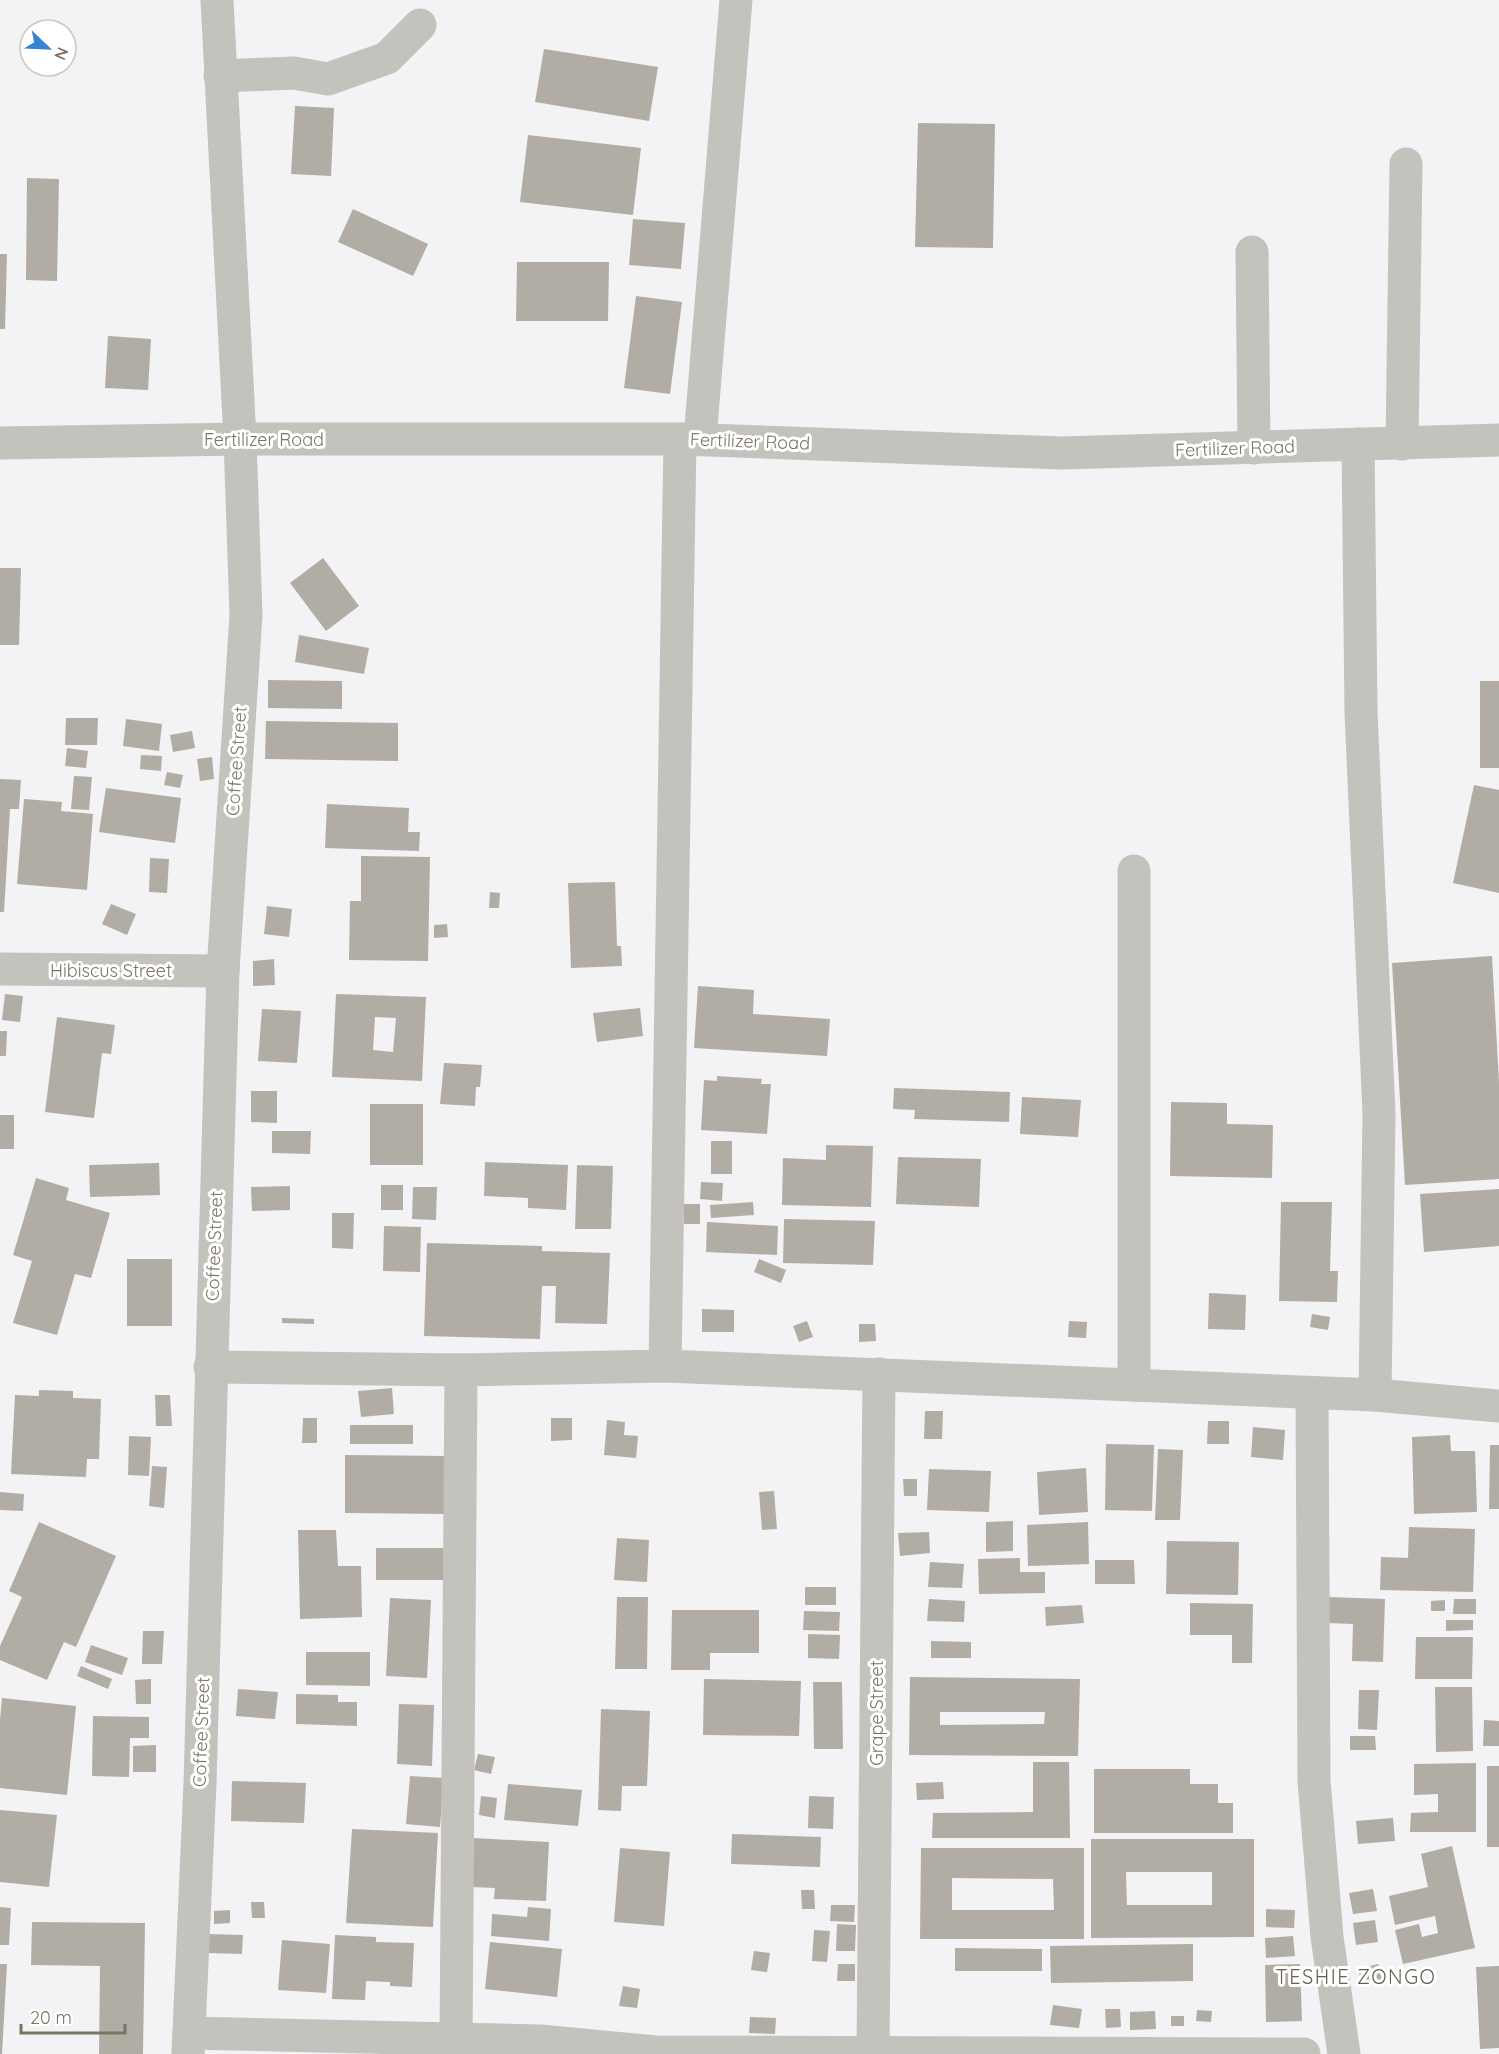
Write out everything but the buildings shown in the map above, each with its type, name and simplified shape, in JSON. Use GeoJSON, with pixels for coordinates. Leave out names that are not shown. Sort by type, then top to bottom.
{"type":"FeatureCollection","features":[{"type":"Feature","properties":{"kind":"street","name":"Coffee Street"},"geometry":{"type":"LineString","coordinates":[[189,2043],[200,1771],[223,971],[246,615],[240,439],[217,0]]}},
{"type":"Feature","properties":{"kind":"street"},"geometry":{"type":"LineString","coordinates":[[665,1366],[690,439],[736,0]]}},
{"type":"Feature","properties":{"kind":"street"},"geometry":{"type":"LineString","coordinates":[[220,76],[294,73],[328,79],[387,58],[420,26]]}},
{"type":"Feature","properties":{"kind":"street"},"geometry":{"type":"LineString","coordinates":[[1402,444],[1406,164]]}},
{"type":"Feature","properties":{"kind":"street"},"geometry":{"type":"LineString","coordinates":[[1252,252],[1254,448]]}},
{"type":"Feature","properties":{"kind":"street","name":"Fertilizer Road"},"geometry":{"type":"LineString","coordinates":[[0,443],[240,439],[690,439],[1062,453],[1499,440]]}},
{"type":"Feature","properties":{"kind":"street"},"geometry":{"type":"LineString","coordinates":[[1358,444],[1361,713],[1379,1113],[1375,1395]]}},
{"type":"Feature","properties":{"kind":"street"},"geometry":{"type":"LineString","coordinates":[[1134,871],[1134,1384]]}},
{"type":"Feature","properties":{"kind":"street","name":"Hibiscus Street"},"geometry":{"type":"LineString","coordinates":[[0,969],[223,971]]}},
{"type":"Feature","properties":{"kind":"street"},"geometry":{"type":"LineString","coordinates":[[210,1367],[461,1370],[665,1366],[1375,1395],[1499,1406]]}},
{"type":"Feature","properties":{"kind":"street"},"geometry":{"type":"LineString","coordinates":[[456,2041],[461,1370]]}},
{"type":"Feature","properties":{"kind":"street","name":"Grape Street"},"geometry":{"type":"LineString","coordinates":[[873,2052],[879,1374]]}},
{"type":"Feature","properties":{"kind":"street"},"geometry":{"type":"LineString","coordinates":[[1312,1393],[1314,1781],[1327,1937],[1344,2054]]}},
{"type":"Feature","properties":{"kind":"street"},"geometry":{"type":"LineString","coordinates":[[189,2043],[540,2041],[656,2052],[1304,2054]]}},
{"type":"Feature","properties":{"kind":"district","name":"TESHIE ZONGO"},"geometry":{"type":"Point","coordinates":[1356,1976]}}]}
